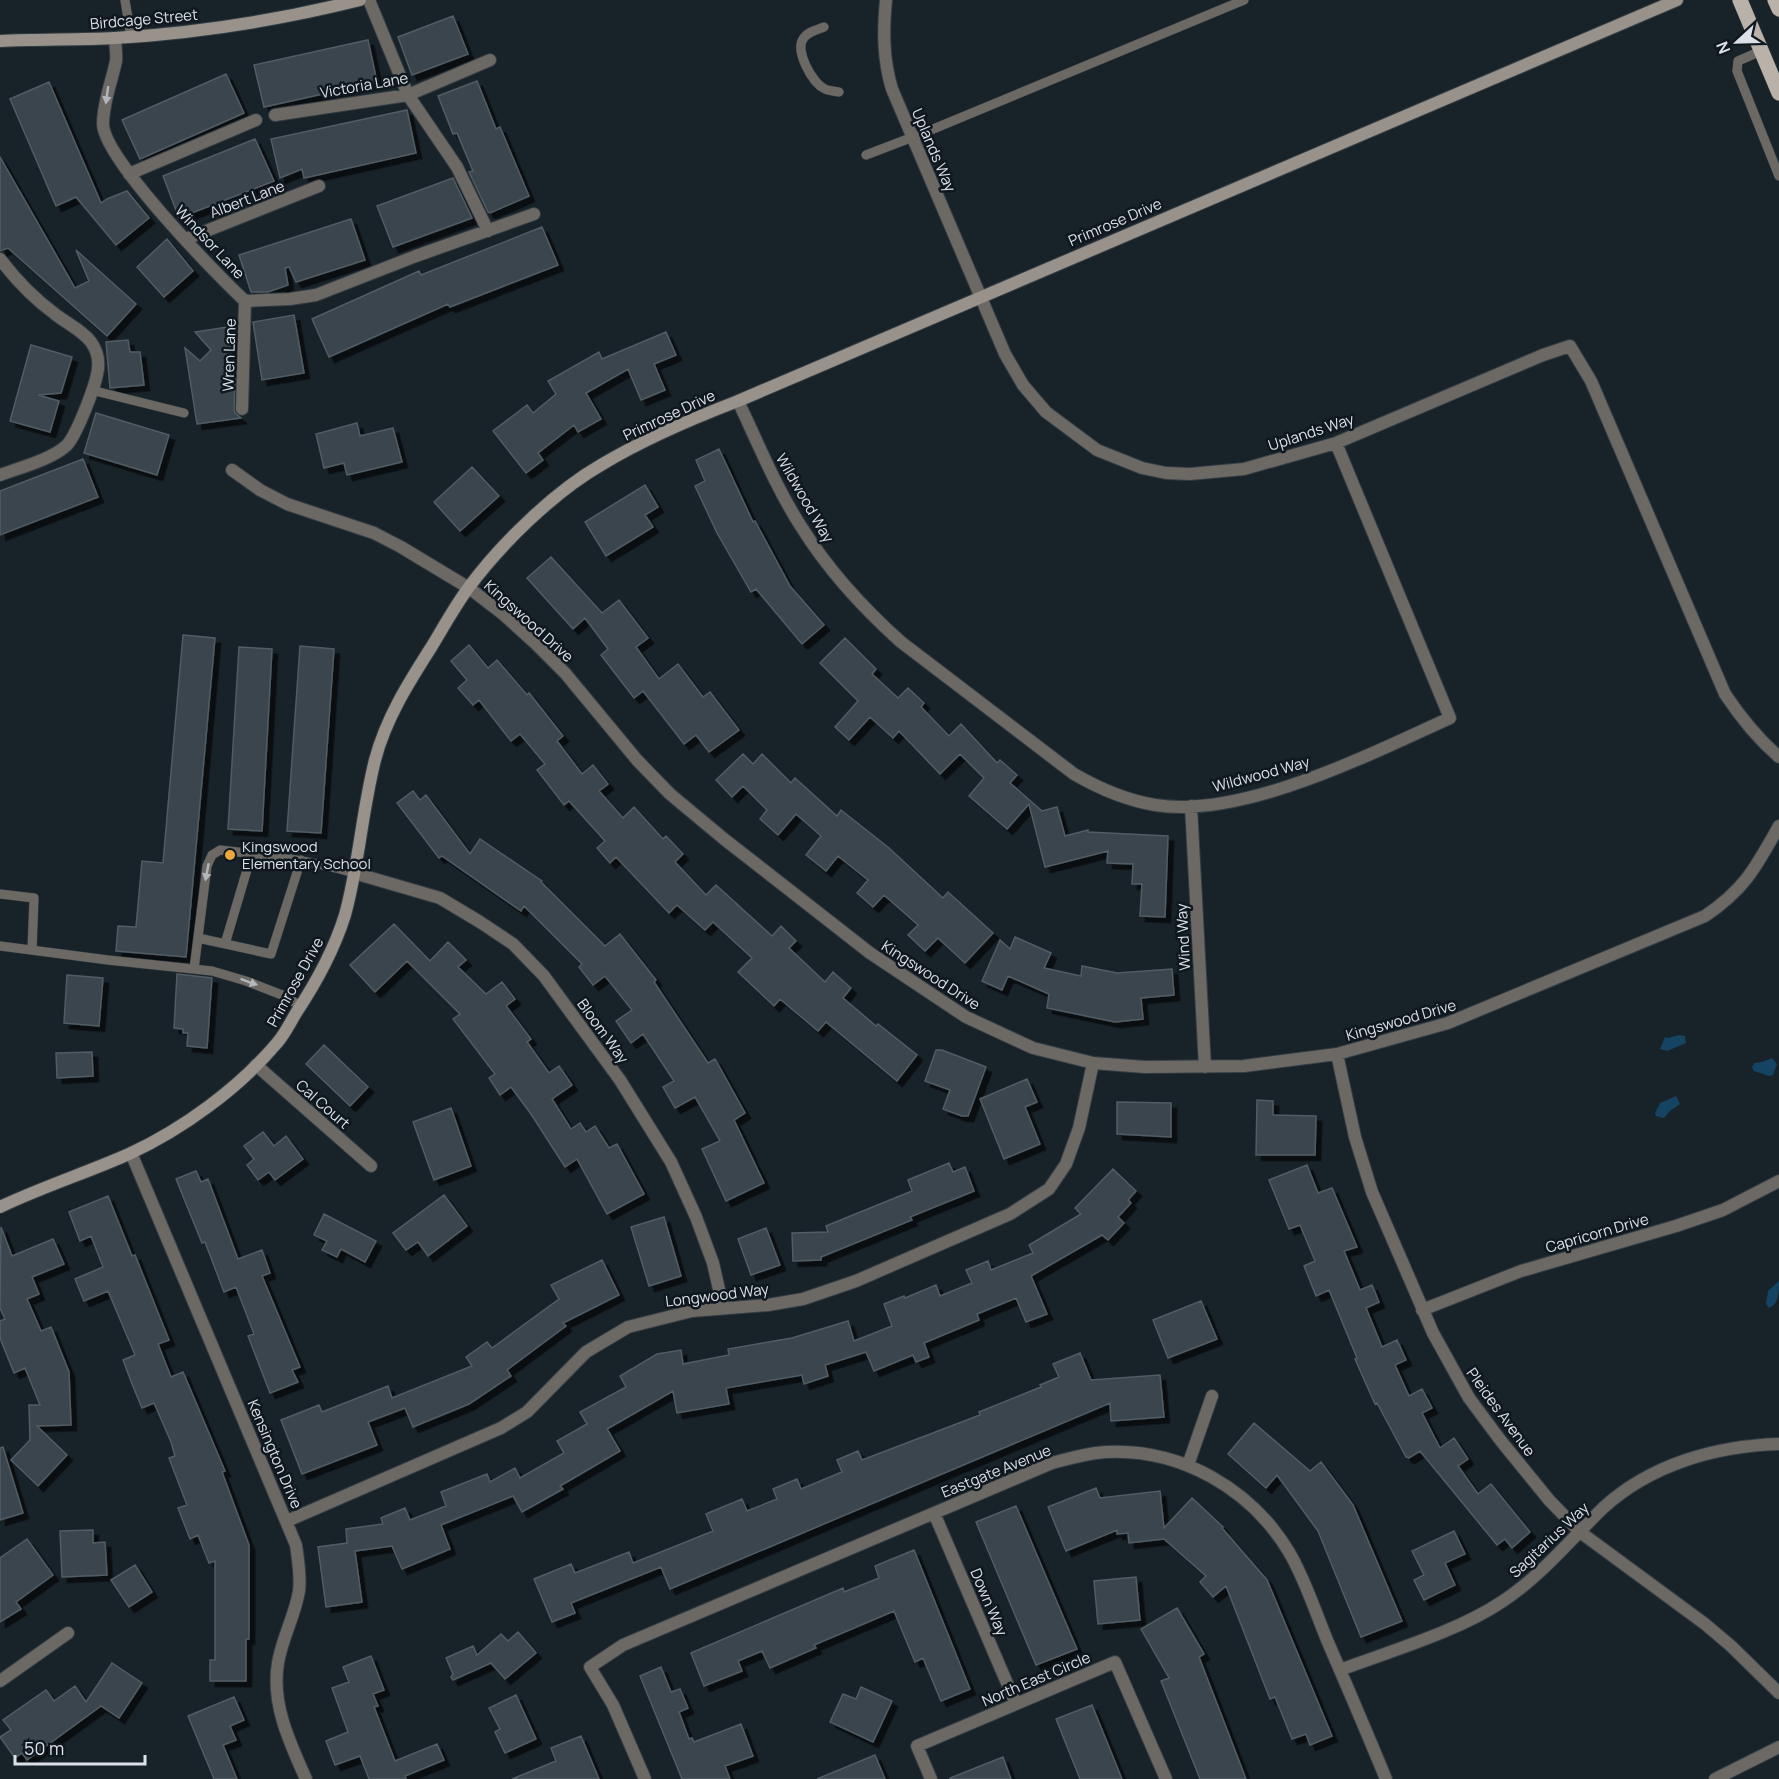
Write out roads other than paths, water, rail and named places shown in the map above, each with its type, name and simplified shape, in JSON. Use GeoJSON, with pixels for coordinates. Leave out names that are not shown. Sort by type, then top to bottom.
{"type":"FeatureCollection","features":[{"type":"Feature","properties":{"kind":"main road"},"geometry":{"type":"LineString","coordinates":[[1740,0],[1779,93]]}},
{"type":"Feature","properties":{"kind":"main road"},"geometry":{"type":"LineString","coordinates":[[1775,0],[1779,9]]}},
{"type":"Feature","properties":{"kind":"street","name":"Birdcage Street"},"geometry":{"type":"LineString","coordinates":[[0,41],[114,38],[183,32],[255,22],[360,0]]}},
{"type":"Feature","properties":{"kind":"street"},"geometry":{"type":"LineString","coordinates":[[369,0],[408,95],[457,167],[488,231]]}},
{"type":"Feature","properties":{"kind":"street","name":"Uplands Way"},"geometry":{"type":"LineString","coordinates":[[886,0],[884,42],[887,74],[912,138],[1013,369],[1046,412],[1097,450],[1142,468],[1190,474],[1244,469],[1336,443],[1570,346],[1591,381],[1725,694],[1741,719],[1760,741],[1779,757]]}},
{"type":"Feature","properties":{"kind":"street","name":"Primrose Drive"},"geometry":{"type":"LineString","coordinates":[[0,1208],[21,1197],[130,1153],[199,1113],[234,1086],[279,1041],[333,949],[345,914],[376,759],[402,693],[469,588],[498,552],[564,491],[599,466],[693,418],[738,401],[1677,0]]}},
{"type":"Feature","properties":{"kind":"street","name":"Windsor Lane"},"geometry":{"type":"LineString","coordinates":[[114,38],[116,59],[103,125],[110,142],[129,174],[222,280],[245,301],[316,295],[534,214]]}},
{"type":"Feature","properties":{"kind":"street","name":"Victoria Lane"},"geometry":{"type":"LineString","coordinates":[[275,115],[408,95],[489,60]]}},
{"type":"Feature","properties":{"kind":"street"},"geometry":{"type":"LineString","coordinates":[[129,174],[256,120]]}},
{"type":"Feature","properties":{"kind":"street","name":"Albert Lane"},"geometry":{"type":"LineString","coordinates":[[186,239],[319,186]]}},
{"type":"Feature","properties":{"kind":"street"},"geometry":{"type":"LineString","coordinates":[[0,258],[14,277],[38,301],[84,334],[92,343],[97,354],[98,367],[74,434],[66,445],[55,453],[0,475]]}},
{"type":"Feature","properties":{"kind":"street","name":"Wren Lane"},"geometry":{"type":"LineString","coordinates":[[242,409],[245,301]]}},
{"type":"Feature","properties":{"kind":"street","name":"Wildwood Way"},"geometry":{"type":"LineString","coordinates":[[738,401],[776,482],[801,526],[841,582],[876,619],[901,642],[1074,774],[1106,792],[1157,806],[1191,806],[1233,801],[1291,785],[1347,764],[1450,718],[1336,443]]}},
{"type":"Feature","properties":{"kind":"street","name":"Kingswood Drive"},"geometry":{"type":"LineString","coordinates":[[232,470],[260,490],[287,504],[374,533],[469,588],[511,621],[565,673],[638,760],[670,794],[870,953],[966,1017],[1033,1048],[1093,1063],[1145,1067],[1244,1066],[1337,1054],[1448,1023],[1705,916],[1741,887],[1756,867],[1779,826]]}},
{"type":"Feature","properties":{"kind":"street","name":"Wind Way"},"geometry":{"type":"LineString","coordinates":[[1191,806],[1205,1067]]}},
{"type":"Feature","properties":{"kind":"street","name":"Bloom Way"},"geometry":{"type":"LineString","coordinates":[[354,873],[440,898],[513,944],[544,976],[620,1080],[671,1162],[710,1254],[723,1307]]}},
{"type":"Feature","properties":{"kind":"street","name":"Pleides Avenue"},"geometry":{"type":"LineString","coordinates":[[1337,1054],[1355,1137],[1372,1192],[1422,1310],[1469,1398],[1528,1475],[1580,1532],[1705,1624],[1779,1693]]}},
{"type":"Feature","properties":{"kind":"street","name":"Longwood Way"},"geometry":{"type":"LineString","coordinates":[[287,1521],[501,1428],[527,1412],[586,1352],[628,1327],[692,1311],[768,1305],[802,1299],[856,1281],[1010,1214],[1049,1189],[1066,1164],[1079,1128],[1093,1063]]}},
{"type":"Feature","properties":{"kind":"street","name":"Cal Court"},"geometry":{"type":"LineString","coordinates":[[255,1065],[371,1166]]}},
{"type":"Feature","properties":{"kind":"street","name":"Kensington Drive"},"geometry":{"type":"LineString","coordinates":[[130,1153],[296,1545],[300,1569],[299,1592],[277,1666],[278,1697],[285,1729],[306,1779]]}},
{"type":"Feature","properties":{"kind":"street","name":"Capricorn Drive"},"geometry":{"type":"LineString","coordinates":[[1422,1310],[1521,1271],[1723,1210],[1779,1181]]}},
{"type":"Feature","properties":{"kind":"street"},"geometry":{"type":"LineString","coordinates":[[1188,1465],[1212,1396]]}},
{"type":"Feature","properties":{"kind":"street","name":"Sagitarius Way"},"geometry":{"type":"LineString","coordinates":[[1340,1671],[1460,1625],[1504,1601],[1620,1494],[1667,1467],[1704,1453],[1779,1444]]}},
{"type":"Feature","properties":{"kind":"street","name":"Eastgate Avenue"},"geometry":{"type":"LineString","coordinates":[[645,1779],[613,1705],[590,1667],[623,1645],[1052,1463],[1107,1452],[1161,1457],[1188,1465],[1236,1492],[1275,1531],[1296,1566],[1386,1779]]}},
{"type":"Feature","properties":{"kind":"street","name":"Down Way"},"geometry":{"type":"LineString","coordinates":[[934,1513],[1016,1704]]}},
{"type":"Feature","properties":{"kind":"street"},"geometry":{"type":"LineString","coordinates":[[0,1682],[68,1633]]}},
{"type":"Feature","properties":{"kind":"street","name":"North East Circle"},"geometry":{"type":"LineString","coordinates":[[931,1779],[917,1746],[1114,1662],[1166,1779]]}},
{"type":"Feature","properties":{"kind":"street"},"geometry":{"type":"LineString","coordinates":[[1715,1779],[1779,1747]]}},
{"type":"Feature","properties":{"kind":"lane"},"geometry":{"type":"LineString","coordinates":[[125,0],[131,37]]}},
{"type":"Feature","properties":{"kind":"lane"},"geometry":{"type":"LineString","coordinates":[[866,155],[1244,0]]}},
{"type":"Feature","properties":{"kind":"lane"},"geometry":{"type":"LineString","coordinates":[[824,27],[807,34],[801,41],[800,48],[811,76],[823,88],[839,92]]}},
{"type":"Feature","properties":{"kind":"lane"},"geometry":{"type":"LineString","coordinates":[[1761,51],[1738,61],[1737,71],[1779,176]]}},
{"type":"Feature","properties":{"kind":"lane"},"geometry":{"type":"LineString","coordinates":[[91,390],[184,413]]}},
{"type":"Feature","properties":{"kind":"lane"},"geometry":{"type":"LineString","coordinates":[[194,969],[207,866],[212,855],[220,850],[301,860],[329,865],[354,873]]}},
{"type":"Feature","properties":{"kind":"lane"},"geometry":{"type":"LineString","coordinates":[[225,944],[252,853]]}},
{"type":"Feature","properties":{"kind":"lane"},"geometry":{"type":"LineString","coordinates":[[198,938],[270,954],[301,860]]}},
{"type":"Feature","properties":{"kind":"lane"},"geometry":{"type":"LineString","coordinates":[[0,894],[34,898],[32,950]]}},
{"type":"Feature","properties":{"kind":"lane"},"geometry":{"type":"LineString","coordinates":[[0,946],[212,971],[282,995],[301,1006]]}},
{"type":"Feature","properties":{"kind":"water"},"geometry":{"type":"Polygon","coordinates":[[[1685,1036],[1686,1043],[1667,1051],[1660,1049],[1665,1037],[1685,1036]]]}},
{"type":"Feature","properties":{"kind":"water"},"geometry":{"type":"Polygon","coordinates":[[[1772,1058],[1777,1064],[1773,1075],[1769,1076],[1754,1071],[1752,1067],[1755,1063],[1772,1058]]]}},
{"type":"Feature","properties":{"kind":"water"},"geometry":{"type":"Polygon","coordinates":[[[1676,1096],[1680,1104],[1664,1118],[1656,1116],[1655,1113],[1660,1103],[1676,1096]]]}},
{"type":"Feature","properties":{"kind":"water"},"geometry":{"type":"Polygon","coordinates":[[[1779,1281],[1777,1301],[1769,1308],[1766,1304],[1768,1291],[1779,1281]]]}},
{"type":"Feature","properties":{"kind":"place","name":"Kingswood Elementary School"},"geometry":{"type":"Point","coordinates":[230,855]}}]}
